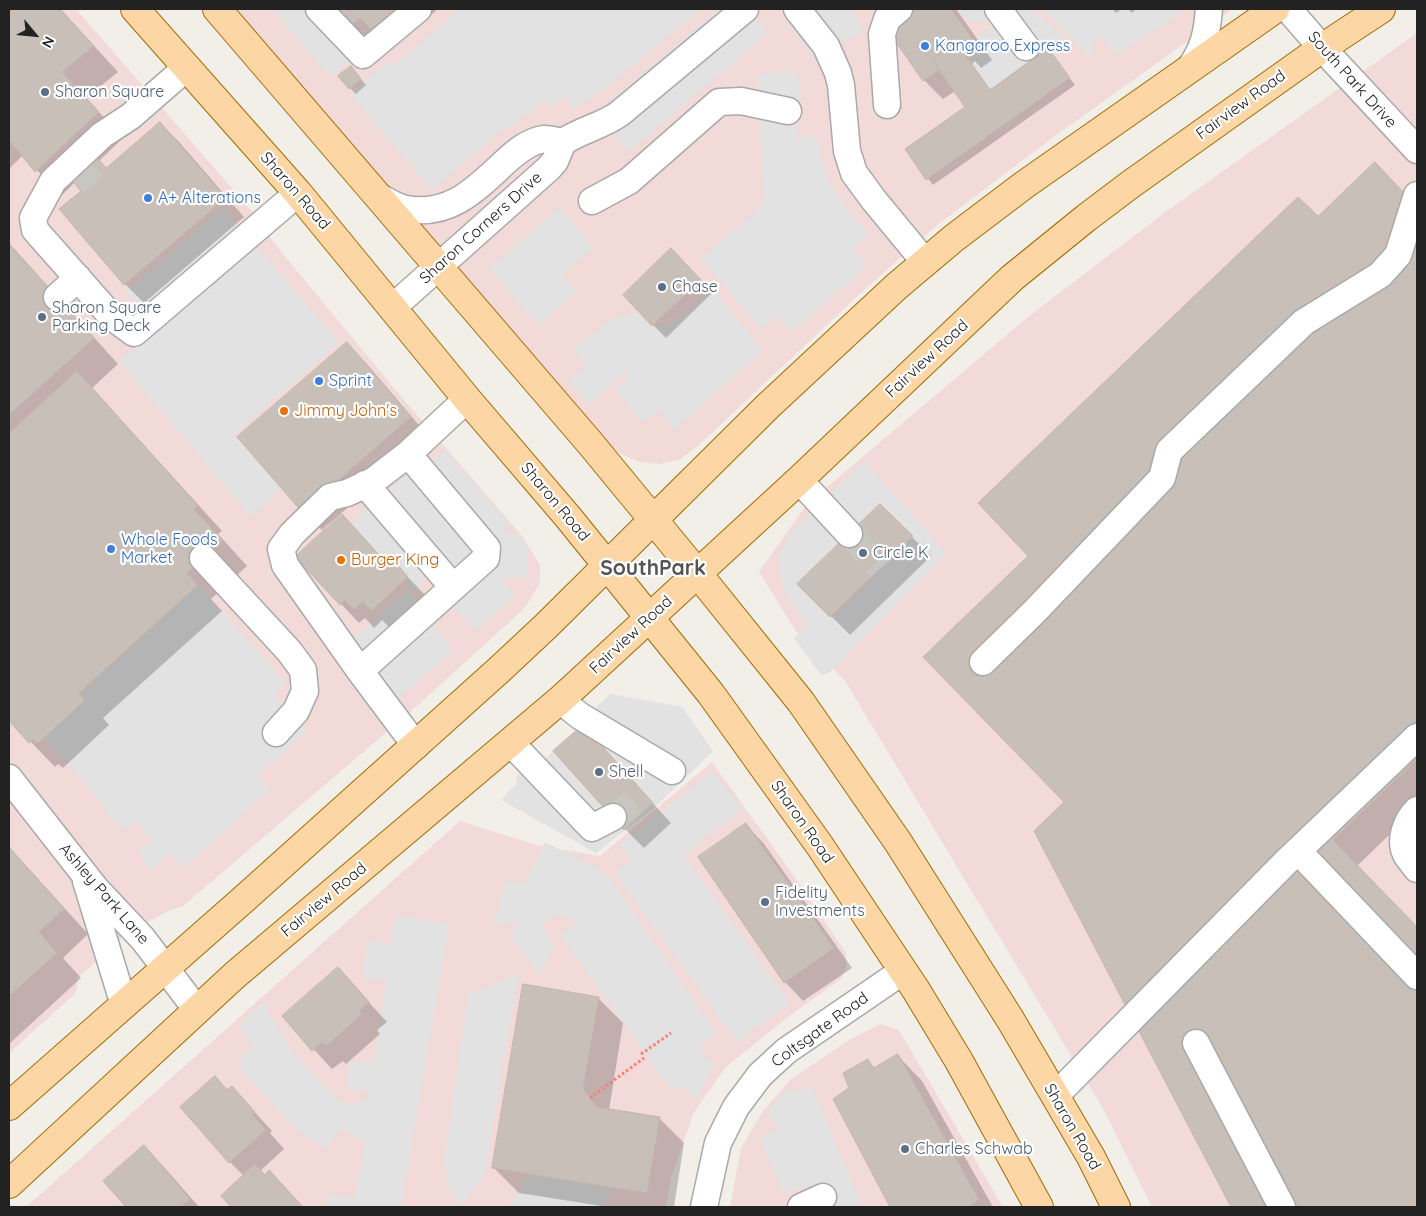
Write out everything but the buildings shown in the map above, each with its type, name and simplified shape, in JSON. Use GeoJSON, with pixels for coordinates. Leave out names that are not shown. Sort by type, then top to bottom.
{"type":"FeatureCollection","features":[{"type":"Feature","properties":{"kind":"main road","name":"Sharon Road"},"geometry":{"type":"LineString","coordinates":[[135,9],[298,193],[467,399],[608,565],[711,694],[820,846],[903,971],[964,1069],[1039,1207]]}},
{"type":"Feature","properties":{"kind":"main road","name":"Sharon Road"},"geometry":{"type":"LineString","coordinates":[[217,9],[590,443],[698,574],[820,728],[898,842],[1010,1019],[1091,1157],[1116,1207]]}},
{"type":"Feature","properties":{"kind":"main road"},"geometry":{"type":"LineString","coordinates":[[9,1106],[416,746],[546,626],[835,342],[925,262],[1024,185],[1275,9]]}},
{"type":"Feature","properties":{"kind":"main road","name":"Fairview Road"},"geometry":{"type":"LineString","coordinates":[[9,1184],[235,975],[511,743],[651,618],[1012,278],[1041,253],[1131,184],[1322,48],[1381,9]]}},
{"type":"Feature","properties":{"kind":"street"},"geometry":{"type":"LineString","coordinates":[[319,9],[363,55],[418,9]]}},
{"type":"Feature","properties":{"kind":"street"},"geometry":{"type":"LineString","coordinates":[[563,142],[619,114],[745,9]]}},
{"type":"Feature","properties":{"kind":"street"},"geometry":{"type":"LineString","coordinates":[[797,9],[826,46],[838,73],[841,85],[847,151],[854,173],[925,262]]}},
{"type":"Feature","properties":{"kind":"street"},"geometry":{"type":"LineString","coordinates":[[888,104],[882,34],[887,19],[899,9]]}},
{"type":"Feature","properties":{"kind":"street"},"geometry":{"type":"LineString","coordinates":[[998,9],[1026,47]]}},
{"type":"Feature","properties":{"kind":"street"},"geometry":{"type":"LineString","coordinates":[[1189,69],[1202,49],[1208,26],[1209,9]]}},
{"type":"Feature","properties":{"kind":"street","name":"South Park Drive"},"geometry":{"type":"LineString","coordinates":[[1288,9],[1417,150]]}},
{"type":"Feature","properties":{"kind":"street"},"geometry":{"type":"LineString","coordinates":[[186,68],[131,116],[102,135],[53,181],[32,218],[35,230],[112,317],[134,333],[298,193]]}},
{"type":"Feature","properties":{"kind":"street"},"geometry":{"type":"LineString","coordinates":[[592,201],[629,181],[719,102],[741,101],[788,110]]}},
{"type":"Feature","properties":{"kind":"street"},"geometry":{"type":"LineString","coordinates":[[100,161],[119,144],[126,133],[131,116]]}},
{"type":"Feature","properties":{"kind":"street","name":"Sharon Corners Drive"},"geometry":{"type":"LineString","coordinates":[[378,196],[406,209],[429,210],[448,206],[470,192],[525,146],[542,139],[563,142],[555,162],[549,168],[392,308]]}},
{"type":"Feature","properties":{"kind":"street"},"geometry":{"type":"LineString","coordinates":[[41,204],[64,194],[75,184]]}},
{"type":"Feature","properties":{"kind":"street"},"geometry":{"type":"LineString","coordinates":[[983,662],[1035,611],[1162,478],[1169,451],[1304,322],[1380,275],[1398,255],[1417,195]]}},
{"type":"Feature","properties":{"kind":"street"},"geometry":{"type":"LineString","coordinates":[[57,297],[78,278]]}},
{"type":"Feature","properties":{"kind":"street"},"geometry":{"type":"LineString","coordinates":[[416,746],[360,671],[286,565],[281,549],[292,534],[330,497],[347,493],[373,481],[408,454],[467,399]]}},
{"type":"Feature","properties":{"kind":"street"},"geometry":{"type":"LineString","coordinates":[[360,671],[486,558],[487,548],[408,454]]}},
{"type":"Feature","properties":{"kind":"street"},"geometry":{"type":"LineString","coordinates":[[799,480],[849,534]]}},
{"type":"Feature","properties":{"kind":"street"},"geometry":{"type":"LineString","coordinates":[[365,484],[453,587]]}},
{"type":"Feature","properties":{"kind":"street"},"geometry":{"type":"LineString","coordinates":[[203,558],[289,651],[304,670],[305,691],[296,711],[276,733]]}},
{"type":"Feature","properties":{"kind":"street"},"geometry":{"type":"LineString","coordinates":[[560,700],[580,716],[672,771]]}},
{"type":"Feature","properties":{"kind":"street"},"geometry":{"type":"LineString","coordinates":[[1055,1096],[1298,850],[1417,737]]}},
{"type":"Feature","properties":{"kind":"street"},"geometry":{"type":"LineString","coordinates":[[511,743],[592,828],[613,817]]}},
{"type":"Feature","properties":{"kind":"street","name":"Ashley Park Lane"},"geometry":{"type":"LineString","coordinates":[[9,778],[96,889],[143,939],[197,1010]]}},
{"type":"Feature","properties":{"kind":"street"},"geometry":{"type":"LineString","coordinates":[[1417,810],[1410,818],[1403,836],[1405,854],[1417,869]]}},
{"type":"Feature","properties":{"kind":"street"},"geometry":{"type":"LineString","coordinates":[[1298,850],[1417,976]]}},
{"type":"Feature","properties":{"kind":"street"},"geometry":{"type":"LineString","coordinates":[[82,871],[124,1005]]}},
{"type":"Feature","properties":{"kind":"street","name":"Coltsgate Road"},"geometry":{"type":"LineString","coordinates":[[704,1207],[718,1143],[736,1107],[760,1075],[786,1051],[903,971]]}},
{"type":"Feature","properties":{"kind":"street"},"geometry":{"type":"LineString","coordinates":[[1196,1043],[1282,1207]]}},
{"type":"Feature","properties":{"kind":"path"},"geometry":{"type":"LineString","coordinates":[[641,1054],[671,1033]]}},
{"type":"Feature","properties":{"kind":"path"},"geometry":{"type":"LineString","coordinates":[[590,1098],[644,1058]]}},
{"type":"Feature","properties":{"kind":"shaded area"},"geometry":{"type":"Polygon","coordinates":[[[9,9],[76,9],[257,217],[274,243],[398,393],[523,537],[540,565],[540,583],[525,608],[409,713],[183,906],[170,910],[126,934],[78,978],[76,993],[9,1053],[9,9]]]}},
{"type":"Feature","properties":{"kind":"shaded area"},"geometry":{"type":"Polygon","coordinates":[[[237,9],[1233,9],[1055,136],[936,226],[851,302],[698,446],[679,460],[660,464],[639,462],[613,448],[547,374],[237,9]]]}},
{"type":"Feature","properties":{"kind":"shaded area"},"geometry":{"type":"Polygon","coordinates":[[[272,9],[331,9],[364,47],[330,77],[272,9]]]}},
{"type":"Feature","properties":{"kind":"shaded area"},"geometry":{"type":"Polygon","coordinates":[[[460,9],[701,9],[603,90],[573,109],[566,95],[550,108],[544,100],[529,113],[501,131],[432,190],[350,94],[386,64],[393,66],[460,9]]]}},
{"type":"Feature","properties":{"kind":"shaded area"},"geometry":{"type":"Polygon","coordinates":[[[719,9],[748,9],[768,33],[629,152],[596,113],[719,9]]]}},
{"type":"Feature","properties":{"kind":"shaded area"},"geometry":{"type":"Polygon","coordinates":[[[805,9],[851,9],[864,31],[814,59],[788,24],[805,9]]]}},
{"type":"Feature","properties":{"kind":"shaded area"},"geometry":{"type":"Polygon","coordinates":[[[958,9],[1033,9],[1063,38],[990,90],[961,50],[993,26],[989,21],[968,22],[958,9]]]}},
{"type":"Feature","properties":{"kind":"shaded area"},"geometry":{"type":"Polygon","coordinates":[[[1043,9],[1184,9],[1184,11],[1116,56],[1103,39],[1099,37],[1095,40],[1092,54],[1087,55],[1043,9]]]}},
{"type":"Feature","properties":{"kind":"shaded area"},"geometry":{"type":"Polygon","coordinates":[[[1417,33],[1417,1207],[1152,1207],[1105,1112],[845,681],[797,633],[759,572],[807,504],[1028,317],[1164,213],[1417,33]]]}},
{"type":"Feature","properties":{"kind":"shaded area"},"geometry":{"type":"Polygon","coordinates":[[[797,71],[800,89],[797,138],[817,136],[822,161],[831,185],[868,235],[852,249],[867,266],[792,332],[777,316],[761,329],[701,258],[755,213],[762,203],[757,75],[797,71]]]}},
{"type":"Feature","properties":{"kind":"shaded area"},"geometry":{"type":"Polygon","coordinates":[[[223,207],[339,343],[234,434],[283,489],[251,517],[118,361],[134,347],[137,306],[125,292],[223,207]]]}},
{"type":"Feature","properties":{"kind":"shaded area"},"geometry":{"type":"Polygon","coordinates":[[[559,208],[594,248],[563,274],[577,291],[538,325],[489,269],[559,208]]]}},
{"type":"Feature","properties":{"kind":"shaded area"},"geometry":{"type":"Polygon","coordinates":[[[713,291],[763,350],[674,430],[658,410],[642,423],[616,390],[628,378],[627,373],[623,374],[589,405],[569,381],[583,369],[585,364],[573,349],[611,319],[639,312],[653,327],[677,321],[698,301],[713,291]]]}},
{"type":"Feature","properties":{"kind":"shaded area"},"geometry":{"type":"Polygon","coordinates":[[[446,451],[510,525],[506,532],[517,533],[524,541],[528,548],[528,578],[509,577],[505,579],[505,584],[516,596],[475,631],[456,609],[451,608],[447,611],[436,622],[435,627],[453,651],[396,700],[360,654],[362,649],[354,638],[407,591],[420,604],[432,592],[432,584],[426,577],[422,581],[420,590],[408,589],[408,577],[396,563],[391,568],[350,523],[412,469],[440,456],[446,451]]]}},
{"type":"Feature","properties":{"kind":"shaded area"},"geometry":{"type":"Polygon","coordinates":[[[864,461],[946,554],[829,673],[821,675],[794,638],[808,625],[789,600],[780,577],[780,553],[792,531],[864,461]]]}},
{"type":"Feature","properties":{"kind":"shaded area"},"geometry":{"type":"Polygon","coordinates":[[[198,585],[286,683],[274,694],[307,731],[258,775],[270,790],[184,868],[170,853],[152,870],[138,853],[152,839],[136,821],[123,831],[102,807],[104,805],[43,737],[85,700],[79,693],[198,585]]]}},
{"type":"Feature","properties":{"kind":"shaded area"},"geometry":{"type":"Polygon","coordinates":[[[610,694],[682,707],[713,751],[655,807],[596,853],[501,800],[517,783],[516,777],[538,757],[545,759],[583,725],[581,722],[610,694]]]}},
{"type":"Feature","properties":{"kind":"shaded area"},"geometry":{"type":"Polygon","coordinates":[[[712,762],[794,876],[846,953],[846,967],[841,979],[789,1016],[726,1067],[692,1117],[671,1178],[666,1207],[26,1207],[460,821],[537,845],[600,856],[712,762]]]}},
{"type":"Feature","properties":{"kind":"shaded area"},"geometry":{"type":"Polygon","coordinates":[[[713,771],[742,810],[683,855],[790,1003],[737,1042],[614,872],[632,860],[619,845],[713,771]]]}},
{"type":"Feature","properties":{"kind":"shaded area"},"geometry":{"type":"Polygon","coordinates":[[[545,842],[596,867],[611,879],[716,1033],[701,1047],[703,1055],[715,1065],[696,1098],[682,1088],[669,1087],[560,934],[575,924],[574,920],[561,916],[551,917],[544,923],[543,929],[555,947],[539,974],[511,937],[515,922],[492,926],[506,882],[525,883],[545,842]]]}},
{"type":"Feature","properties":{"kind":"shaded area"},"geometry":{"type":"Polygon","coordinates":[[[395,915],[449,924],[401,1207],[326,1207],[328,1194],[355,1199],[364,1142],[340,1129],[326,1149],[297,1131],[236,1063],[253,1046],[238,1027],[263,1002],[291,1051],[335,1097],[345,1103],[358,1104],[372,1092],[346,1088],[350,1061],[373,1064],[387,982],[362,977],[368,940],[390,944],[395,915]]]}},
{"type":"Feature","properties":{"kind":"shaded area"},"geometry":{"type":"Polygon","coordinates":[[[520,973],[515,992],[487,1159],[489,1167],[462,1205],[448,1186],[444,1161],[468,994],[520,973]]]}},
{"type":"Feature","properties":{"kind":"shaded area"},"geometry":{"type":"Polygon","coordinates":[[[881,1024],[899,1030],[1003,1207],[730,1207],[741,1148],[763,1111],[791,1079],[849,1040],[881,1024]]]}},
{"type":"Feature","properties":{"kind":"shaded area"},"geometry":{"type":"Polygon","coordinates":[[[811,1085],[862,1207],[811,1207],[803,1186],[783,1193],[760,1137],[777,1131],[778,1127],[767,1111],[788,1088],[795,1092],[811,1085]]]}},
{"type":"Feature","properties":{"kind":"shaded area"},"geometry":{"type":"Polygon","coordinates":[[[528,1174],[613,1188],[603,1207],[509,1207],[528,1174]]]}},
{"type":"Feature","properties":{"kind":"tunnel"},"geometry":{"type":"LineString","coordinates":[[75,184],[100,161]]}},
{"type":"Feature","properties":{"kind":"tunnel"},"geometry":{"type":"LineString","coordinates":[[849,534],[880,569]]}},
{"type":"Feature","properties":{"kind":"tunnel"},"geometry":{"type":"LineString","coordinates":[[613,817],[644,793]]}},
{"type":"Feature","properties":{"kind":"place","name":"Kangaroo Express"},"geometry":{"type":"Point","coordinates":[925,46]}},
{"type":"Feature","properties":{"kind":"place","name":"Sharon Square"},"geometry":{"type":"Point","coordinates":[45,92]}},
{"type":"Feature","properties":{"kind":"place","name":"A+ Alterations"},"geometry":{"type":"Point","coordinates":[148,198]}},
{"type":"Feature","properties":{"kind":"place","name":"Chase"},"geometry":{"type":"Point","coordinates":[662,287]}},
{"type":"Feature","properties":{"kind":"place","name":"Sharon Square Parking Deck"},"geometry":{"type":"Point","coordinates":[42,317]}},
{"type":"Feature","properties":{"kind":"place","name":"Sprint"},"geometry":{"type":"Point","coordinates":[319,381]}},
{"type":"Feature","properties":{"kind":"place","name":"Jimmy John's"},"geometry":{"type":"Point","coordinates":[284,411]}},
{"type":"Feature","properties":{"kind":"place","name":"Whole Foods Market"},"geometry":{"type":"Point","coordinates":[111,549]}},
{"type":"Feature","properties":{"kind":"place","name":"Circle K"},"geometry":{"type":"Point","coordinates":[863,553]}},
{"type":"Feature","properties":{"kind":"place","name":"Burger King"},"geometry":{"type":"Point","coordinates":[341,560]}},
{"type":"Feature","properties":{"kind":"place","name":"Shell"},"geometry":{"type":"Point","coordinates":[599,772]}},
{"type":"Feature","properties":{"kind":"place","name":"Fidelity Investments"},"geometry":{"type":"Point","coordinates":[765,902]}},
{"type":"Feature","properties":{"kind":"place","name":"Charles Schwab"},"geometry":{"type":"Point","coordinates":[905,1149]}},
{"type":"Feature","properties":{"kind":"district","name":"SouthPark"},"geometry":{"type":"Point","coordinates":[653,569]}}]}
